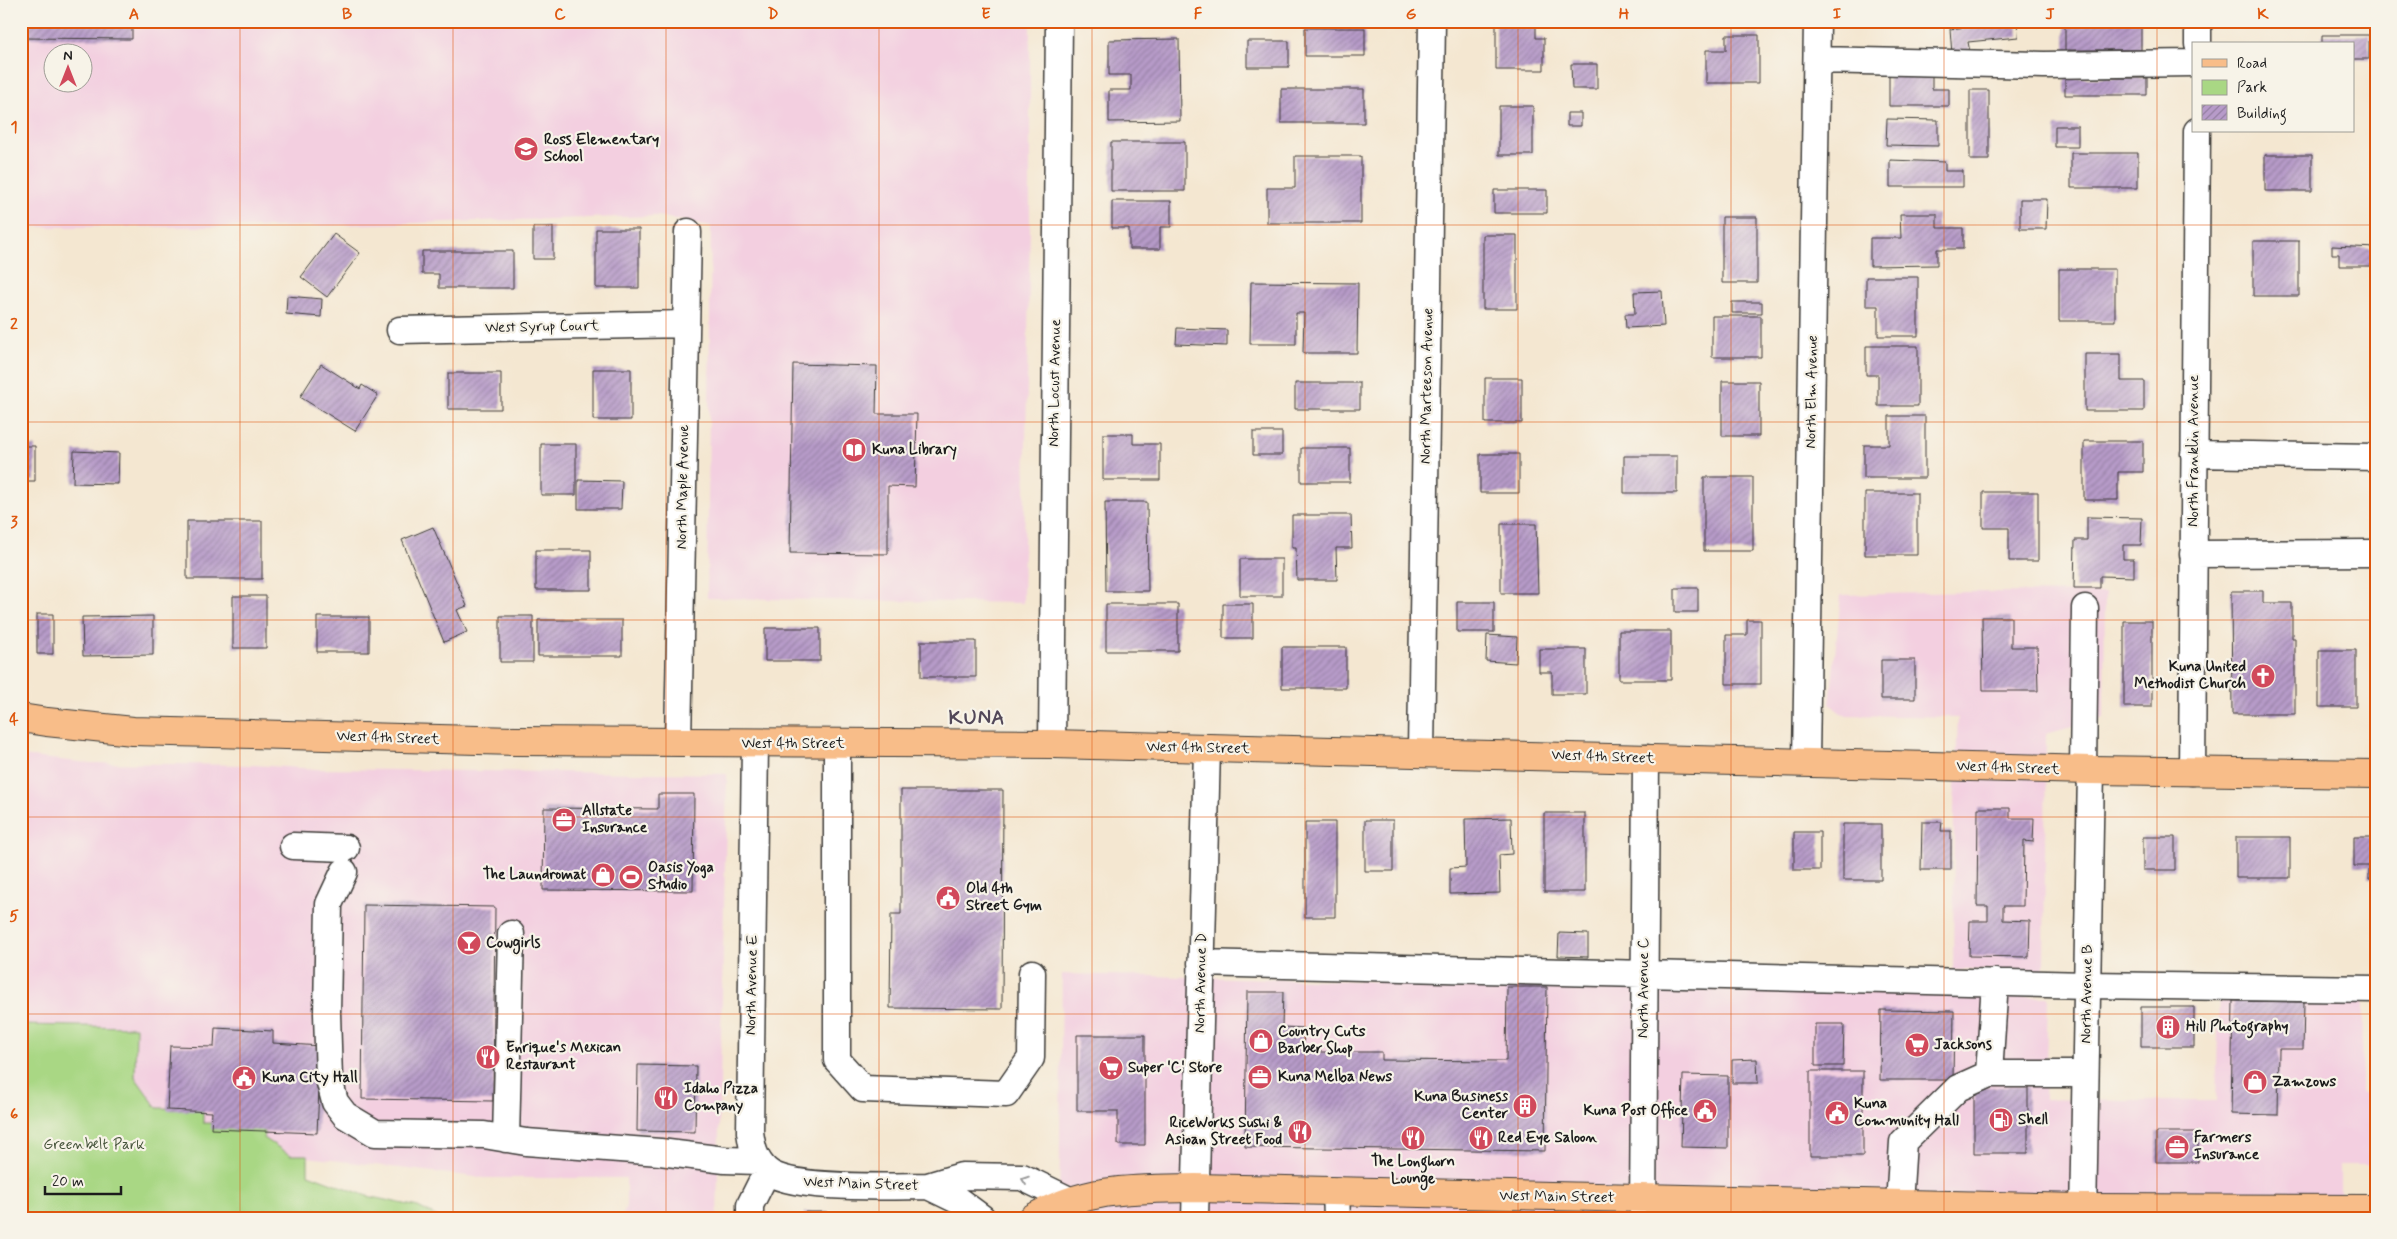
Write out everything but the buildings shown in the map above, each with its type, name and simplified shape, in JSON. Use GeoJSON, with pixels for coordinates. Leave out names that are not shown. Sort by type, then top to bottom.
{"type":"FeatureCollection","features":[{"type":"Feature","properties":{"kind":"main road","name":"West 4th Street"},"geometry":{"type":"LineString","coordinates":[[21,718],[133,731],[516,741],[755,744],[1052,744],[2087,770],[2376,774]]}},
{"type":"Feature","properties":{"kind":"main road","name":"West Main Street"},"geometry":{"type":"LineString","coordinates":[[1033,1218],[1069,1200],[1117,1189],[1195,1188],[1337,1205],[1643,1208],[1899,1204],[2083,1213],[2376,1209]]}},
{"type":"Feature","properties":{"kind":"street","name":"North Locust Avenue"},"geometry":{"type":"LineString","coordinates":[[1052,744],[1059,21]]}},
{"type":"Feature","properties":{"kind":"street","name":"North Marteeson Avenue"},"geometry":{"type":"LineString","coordinates":[[1421,752],[1432,21]]}},
{"type":"Feature","properties":{"kind":"street","name":"North Elm Avenue"},"geometry":{"type":"LineString","coordinates":[[1806,762],[1817,21]]}},
{"type":"Feature","properties":{"kind":"street"},"geometry":{"type":"LineString","coordinates":[[2198,21],[2198,42]]}},
{"type":"Feature","properties":{"kind":"street"},"geometry":{"type":"LineString","coordinates":[[1817,60],[2044,65],[2192,63]]}},
{"type":"Feature","properties":{"kind":"street","name":"North Franklin Avenue"},"geometry":{"type":"LineString","coordinates":[[2192,772],[2197,132]]}},
{"type":"Feature","properties":{"kind":"street","name":"North Maple Avenue"},"geometry":{"type":"LineString","coordinates":[[678,742],[688,232]]}},
{"type":"Feature","properties":{"kind":"street","name":"West Syrup Court"},"geometry":{"type":"LineString","coordinates":[[400,330],[685,324]]}},
{"type":"Feature","properties":{"kind":"street"},"geometry":{"type":"LineString","coordinates":[[2194,454],[2376,458]]}},
{"type":"Feature","properties":{"kind":"street"},"geometry":{"type":"LineString","coordinates":[[2194,554],[2376,553]]}},
{"type":"Feature","properties":{"kind":"street","name":"North Avenue B"},"geometry":{"type":"LineString","coordinates":[[2083,1213],[2087,984],[2085,608]]}},
{"type":"Feature","properties":{"kind":"street","name":"North Avenue E"},"geometry":{"type":"LineString","coordinates":[[755,744],[750,1132],[762,1166]]}},
{"type":"Feature","properties":{"kind":"street"},"geometry":{"type":"LineString","coordinates":[[837,744],[837,1060],[863,1089],[1006,1094],[1031,1058],[1032,974]]}},
{"type":"Feature","properties":{"kind":"street","name":"North Avenue D"},"geometry":{"type":"LineString","coordinates":[[1195,1218],[1206,749]]}},
{"type":"Feature","properties":{"kind":"street","name":"North Avenue C"},"geometry":{"type":"LineString","coordinates":[[1643,1208],[1646,758]]}},
{"type":"Feature","properties":{"kind":"street"},"geometry":{"type":"LineString","coordinates":[[293,846],[345,860],[329,904],[327,1053],[329,1079],[335,1102],[345,1115],[358,1125],[375,1133],[484,1135],[506,1139],[660,1152],[762,1166],[750,1205],[750,1218]]}},
{"type":"Feature","properties":{"kind":"street"},"geometry":{"type":"LineString","coordinates":[[506,1139],[511,934]]}},
{"type":"Feature","properties":{"kind":"street"},"geometry":{"type":"LineString","coordinates":[[1201,963],[2087,984],[2376,988]]}},
{"type":"Feature","properties":{"kind":"street"},"geometry":{"type":"LineString","coordinates":[[1989,1074],[1995,982]]}},
{"type":"Feature","properties":{"kind":"street"},"geometry":{"type":"LineString","coordinates":[[1899,1204],[1903,1142],[1958,1088],[1989,1074],[2085,1074]]}},
{"type":"Feature","properties":{"kind":"street","name":"West Main Street"},"geometry":{"type":"LineString","coordinates":[[762,1166],[786,1180],[812,1184],[928,1186],[962,1176],[1022,1177],[1069,1200]]}},
{"type":"Feature","properties":{"kind":"street","name":"West Main Street"},"geometry":{"type":"LineString","coordinates":[[928,1186],[959,1201],[982,1218]]}},
{"type":"Feature","properties":{"kind":"shaded area","name":"Ross Elementary School"},"geometry":{"type":"Polygon","coordinates":[[[21,21],[1030,21],[1030,227],[1023,603],[707,598],[711,226],[657,216],[274,227],[21,227],[21,21]]]}},
{"type":"Feature","properties":{"kind":"shaded area"},"geometry":{"type":"Polygon","coordinates":[[[1970,592],[2105,593],[2104,718],[2046,734],[2044,970],[1953,970],[1954,808],[1958,717],[1843,715],[1830,704],[1841,595],[1970,592]]]}},
{"type":"Feature","properties":{"kind":"shaded area"},"geometry":{"type":"Polygon","coordinates":[[[21,756],[90,763],[253,765],[317,769],[727,774],[717,1218],[622,1218],[626,1206],[626,1178],[484,1178],[290,1155],[264,1138],[264,1124],[202,1123],[202,1109],[157,1108],[135,1077],[135,1027],[21,1025],[21,756]]]}},
{"type":"Feature","properties":{"kind":"shaded area"},"geometry":{"type":"Polygon","coordinates":[[[1062,974],[2048,997],[2045,1099],[2125,1101],[2216,1101],[2219,997],[2363,1000],[2362,1093],[2376,1094],[2376,1165],[2340,1165],[2340,1218],[1059,1218],[1062,974]]]}},
{"type":"Feature","properties":{"kind":"green space","name":"Greenbelt Park"},"geometry":{"type":"Polygon","coordinates":[[[21,1025],[136,1027],[135,1077],[157,1108],[203,1109],[203,1123],[264,1124],[264,1138],[290,1155],[308,1155],[308,1174],[367,1196],[418,1207],[440,1218],[21,1218],[21,1025]]]}},
{"type":"Feature","properties":{"kind":"place","name":"Ross Elementary School"},"geometry":{"type":"Point","coordinates":[526,149]}},
{"type":"Feature","properties":{"kind":"place","name":"Kuna Library"},"geometry":{"type":"Point","coordinates":[854,450]}},
{"type":"Feature","properties":{"kind":"place","name":"Kuna United Methodist Church"},"geometry":{"type":"Point","coordinates":[2263,676]}},
{"type":"Feature","properties":{"kind":"place","name":"Allstate Insurance"},"geometry":{"type":"Point","coordinates":[564,820]}},
{"type":"Feature","properties":{"kind":"place","name":"The Laundromat"},"geometry":{"type":"Point","coordinates":[603,875]}},
{"type":"Feature","properties":{"kind":"place","name":"Oasis Yoga Studio"},"geometry":{"type":"Point","coordinates":[631,877]}},
{"type":"Feature","properties":{"kind":"place","name":"Old 4th Street Gym"},"geometry":{"type":"Point","coordinates":[948,898]}},
{"type":"Feature","properties":{"kind":"place","name":"Cowgirls"},"geometry":{"type":"Point","coordinates":[469,943]}},
{"type":"Feature","properties":{"kind":"place","name":"Hill Photography"},"geometry":{"type":"Point","coordinates":[2168,1027]}},
{"type":"Feature","properties":{"kind":"place","name":"Country Cuts Barber Shop"},"geometry":{"type":"Point","coordinates":[1261,1041]}},
{"type":"Feature","properties":{"kind":"place","name":"Jacksons"},"geometry":{"type":"Point","coordinates":[1917,1045]}},
{"type":"Feature","properties":{"kind":"place","name":"Enrique's Mexican Restaurant"},"geometry":{"type":"Point","coordinates":[488,1057]}},
{"type":"Feature","properties":{"kind":"place","name":"Super 'C' Store"},"geometry":{"type":"Point","coordinates":[1111,1068]}},
{"type":"Feature","properties":{"kind":"place","name":"Kuna Melba News"},"geometry":{"type":"Point","coordinates":[1260,1077]}},
{"type":"Feature","properties":{"kind":"place","name":"Kuna City Hall"},"geometry":{"type":"Point","coordinates":[244,1078]}},
{"type":"Feature","properties":{"kind":"place","name":"Zamzows"},"geometry":{"type":"Point","coordinates":[2255,1082]}},
{"type":"Feature","properties":{"kind":"place","name":"Idaho Pizza Company"},"geometry":{"type":"Point","coordinates":[666,1098]}},
{"type":"Feature","properties":{"kind":"place","name":"Kuna Business Center"},"geometry":{"type":"Point","coordinates":[1525,1106]}},
{"type":"Feature","properties":{"kind":"place","name":"Kuna Post Office"},"geometry":{"type":"Point","coordinates":[1705,1111]}},
{"type":"Feature","properties":{"kind":"place","name":"Kuna Community Hall"},"geometry":{"type":"Point","coordinates":[1837,1113]}},
{"type":"Feature","properties":{"kind":"place","name":"Shell"},"geometry":{"type":"Point","coordinates":[2001,1120]}},
{"type":"Feature","properties":{"kind":"place","name":"RiceWorks Sushi & Asioan Street Food"},"geometry":{"type":"Point","coordinates":[1300,1132]}},
{"type":"Feature","properties":{"kind":"place","name":"The Longhorn Lounge"},"geometry":{"type":"Point","coordinates":[1413,1138]}},
{"type":"Feature","properties":{"kind":"place","name":"Red Eye Saloon"},"geometry":{"type":"Point","coordinates":[1481,1138]}},
{"type":"Feature","properties":{"kind":"place","name":"Farmers Insurance"},"geometry":{"type":"Point","coordinates":[2177,1147]}},
{"type":"Feature","properties":{"kind":"district","name":"KUNA"},"geometry":{"type":"Point","coordinates":[977,718]}}]}
